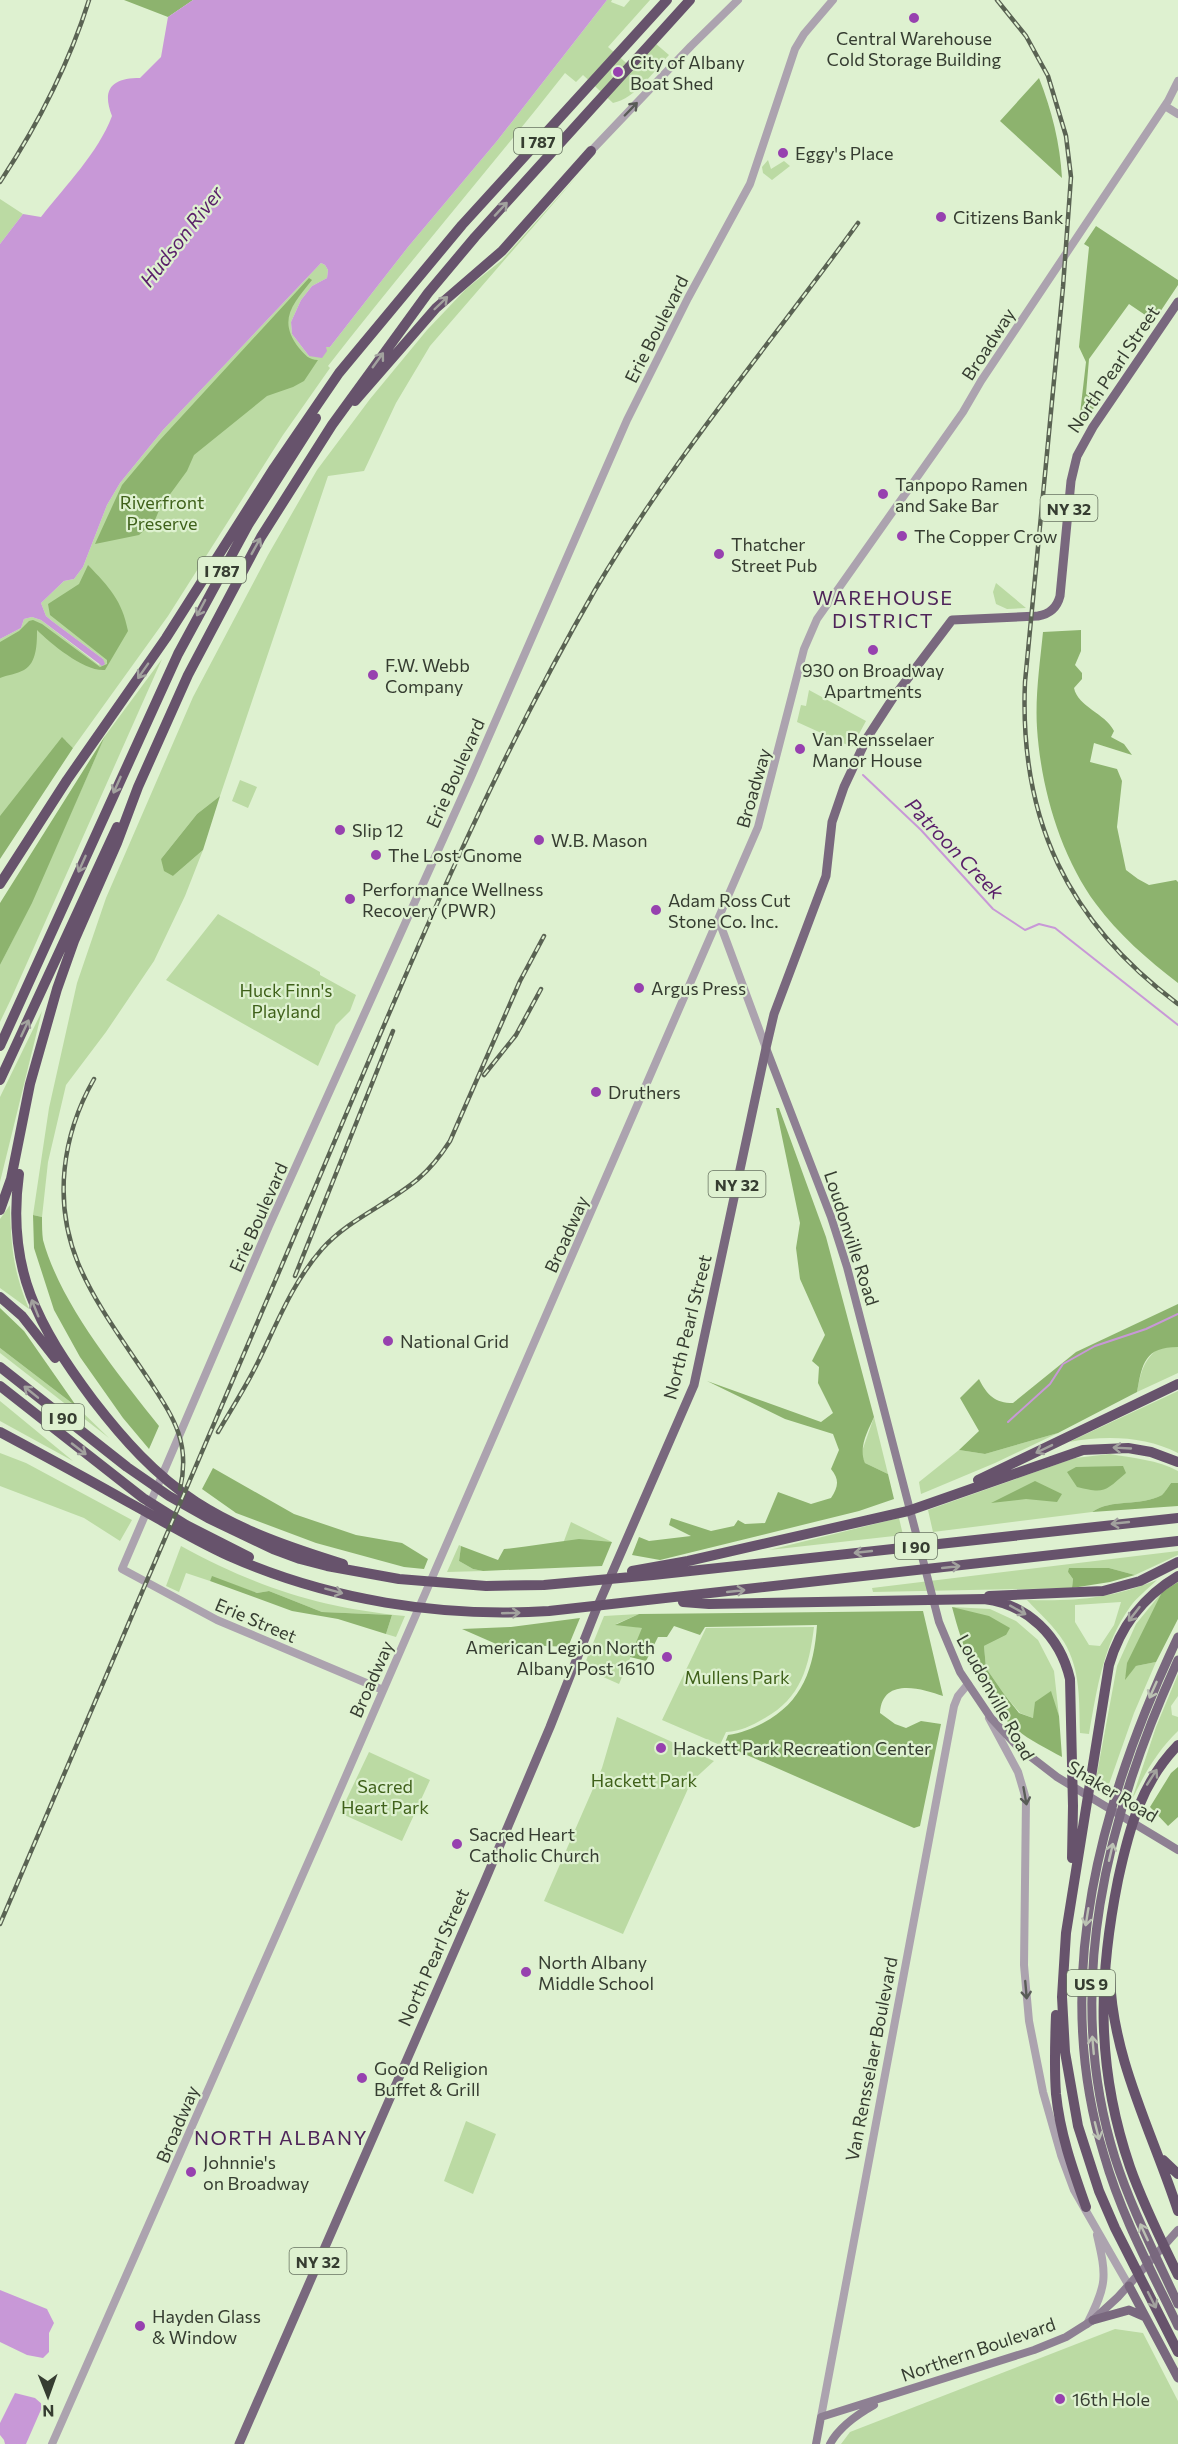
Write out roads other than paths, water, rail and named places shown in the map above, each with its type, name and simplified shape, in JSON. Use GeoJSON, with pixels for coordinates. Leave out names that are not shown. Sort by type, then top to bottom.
{"type":"FeatureCollection","features":[{"type":"Feature","properties":{"kind":"highway","name":"I 787"},"geometry":{"type":"LineString","coordinates":[[0,1046],[145,723],[197,615],[263,500],[364,344],[437,254],[668,0]]}},
{"type":"Feature","properties":{"kind":"highway","name":"I 787"},"geometry":{"type":"LineString","coordinates":[[0,1080],[109,841],[138,787],[188,675],[227,598],[279,508],[332,425],[428,293],[475,237],[691,0]]}},
{"type":"Feature","properties":{"kind":"highway"},"geometry":{"type":"LineString","coordinates":[[332,425],[382,372],[436,308],[508,244],[591,151]]}},
{"type":"Feature","properties":{"kind":"highway"},"geometry":{"type":"LineString","coordinates":[[0,884],[46,810],[188,605],[308,417],[339,373],[364,344]]}},
{"type":"Feature","properties":{"kind":"highway"},"geometry":{"type":"LineString","coordinates":[[0,1209],[11,1179],[30,1084],[65,966],[138,787]]}},
{"type":"Feature","properties":{"kind":"highway"},"geometry":{"type":"LineString","coordinates":[[39,1052],[17,1189],[16,1215],[19,1253],[28,1292],[44,1329],[88,1393],[135,1450],[178,1489],[227,1524]]}},
{"type":"Feature","properties":{"kind":"highway"},"geometry":{"type":"LineString","coordinates":[[0,1297],[22,1316],[62,1367],[88,1393]]}},
{"type":"Feature","properties":{"kind":"highway","name":"I 90"},"geometry":{"type":"LineString","coordinates":[[0,1367],[127,1467],[176,1500],[227,1524],[287,1546],[399,1579],[476,1586],[530,1586],[653,1571],[1178,1518]]}},
{"type":"Feature","properties":{"kind":"highway"},"geometry":{"type":"LineString","coordinates":[[931,1503],[1178,1384]]}},
{"type":"Feature","properties":{"kind":"highway","name":"I 90"},"geometry":{"type":"LineString","coordinates":[[0,1386],[120,1481],[218,1546],[290,1578],[343,1594],[388,1603],[465,1612],[560,1610],[1178,1541]]}},
{"type":"Feature","properties":{"kind":"highway"},"geometry":{"type":"LineString","coordinates":[[0,1432],[113,1494],[218,1546]]}},
{"type":"Feature","properties":{"kind":"highway"},"geometry":{"type":"LineString","coordinates":[[0,1440],[53,1461]]}},
{"type":"Feature","properties":{"kind":"highway"},"geometry":{"type":"LineString","coordinates":[[653,1571],[850,1525],[931,1503],[1061,1457],[1094,1448],[1139,1449],[1178,1462]]}},
{"type":"Feature","properties":{"kind":"highway"},"geometry":{"type":"LineString","coordinates":[[962,1599],[998,1595],[1103,1591],[1140,1581],[1178,1562]]}},
{"type":"Feature","properties":{"kind":"highway"},"geometry":{"type":"LineString","coordinates":[[1178,1576],[1161,1586],[1139,1608],[1120,1636],[1111,1656],[1104,1685],[1068,1915],[1063,1964],[1062,2016],[1066,2062],[1083,2143],[1111,2218],[1178,2352]]}},
{"type":"Feature","properties":{"kind":"highway"},"geometry":{"type":"LineString","coordinates":[[657,1600],[709,1604],[962,1599],[998,1601],[1024,1613],[1050,1636],[1065,1662],[1071,1696],[1073,1806],[1068,1915]]}},
{"type":"Feature","properties":{"kind":"highway"},"geometry":{"type":"LineString","coordinates":[[1178,1744],[1151,1779],[1137,1808],[1121,1867],[1112,1913],[1106,1949],[1103,1997],[1104,2040],[1110,2089],[1120,2135],[1135,2181],[1178,2275]]}},
{"type":"Feature","properties":{"kind":"highway"},"geometry":{"type":"LineString","coordinates":[[1112,1913],[1110,1978],[1114,2023],[1123,2057],[1178,2211]]}},
{"type":"Feature","properties":{"kind":"highway"},"geometry":{"type":"LineString","coordinates":[[1063,1964],[1056,2001],[1056,2096],[1067,2151],[1086,2207]]}},
{"type":"Feature","properties":{"kind":"highway"},"geometry":{"type":"LineString","coordinates":[[1158,2154],[1178,2174]]}},
{"type":"Feature","properties":{"kind":"main road","name":"North Pearl Street"},"geometry":{"type":"LineString","coordinates":[[238,2444],[484,1883],[550,1727],[596,1610],[694,1385],[774,1014],[826,876],[832,822],[837,805],[867,738],[893,698],[952,620],[1038,616],[1048,613],[1056,606],[1060,596],[1071,481],[1077,456],[1093,427],[1178,302]]}},
{"type":"Feature","properties":{"kind":"main road","name":"Loudonville Road"},"geometry":{"type":"LineString","coordinates":[[766,1048],[844,1256],[939,1622],[949,1651],[983,1706]]}},
{"type":"Feature","properties":{"kind":"main road","name":"US 9"},"geometry":{"type":"LineString","coordinates":[[1178,1637],[1138,1728],[1108,1821],[1088,1915],[1081,1991],[1082,2041],[1087,2080],[1103,2155],[1125,2213],[1178,2326]]}},
{"type":"Feature","properties":{"kind":"main road","name":"US 9"},"geometry":{"type":"LineString","coordinates":[[1178,1660],[1143,1744],[1114,1836],[1096,1924],[1091,2005],[1098,2085],[1115,2157],[1131,2202],[1178,2304]]}},
{"type":"Feature","properties":{"kind":"main road","name":"Shaker Road"},"geometry":{"type":"LineString","coordinates":[[983,1706],[1009,1738],[1036,1763],[1178,1850]]}},
{"type":"Feature","properties":{"kind":"main road","name":"Northern Boulevard"},"geometry":{"type":"LineString","coordinates":[[821,2417],[1034,2350],[1066,2337],[1090,2322],[1131,2284],[1177,2231]]}},
{"type":"Feature","properties":{"kind":"main road"},"geometry":{"type":"LineString","coordinates":[[1131,2284],[1178,2378]]}},
{"type":"Feature","properties":{"kind":"main road"},"geometry":{"type":"LineString","coordinates":[[1090,2322],[1129,2310],[1147,2319]]}},
{"type":"Feature","properties":{"kind":"main road"},"geometry":{"type":"LineString","coordinates":[[830,2444],[839,2432],[864,2410],[908,2390]]}},
{"type":"Feature","properties":{"kind":"main road","name":"Van Rensselaer Boulevard"},"geometry":{"type":"LineString","coordinates":[[816,2444],[821,2417]]}},
{"type":"Feature","properties":{"kind":"street"},"geometry":{"type":"LineString","coordinates":[[591,151],[738,0]]}},
{"type":"Feature","properties":{"kind":"street","name":"Erie Boulevard"},"geometry":{"type":"LineString","coordinates":[[122,1569],[269,1226],[480,757],[627,420],[688,298],[750,184],[795,49],[804,34],[834,0]]}},
{"type":"Feature","properties":{"kind":"street","name":"Broadway"},"geometry":{"type":"LineString","coordinates":[[52,2444],[719,921],[763,815],[804,649],[818,619],[963,412],[981,381],[1165,106],[1178,81]]}},
{"type":"Feature","properties":{"kind":"street"},"geometry":{"type":"LineString","coordinates":[[1165,106],[1178,114]]}},
{"type":"Feature","properties":{"kind":"street","name":"Loudonville Road"},"geometry":{"type":"LineString","coordinates":[[719,921],[766,1048]]}},
{"type":"Feature","properties":{"kind":"street","name":"Erie Street"},"geometry":{"type":"LineString","coordinates":[[122,1569],[217,1620],[383,1690]]}},
{"type":"Feature","properties":{"kind":"street","name":"Van Rensselaer Boulevard"},"geometry":{"type":"LineString","coordinates":[[821,2417],[954,1706],[958,1696],[968,1684]]}},
{"type":"Feature","properties":{"kind":"street","name":"Loudonville Road"},"geometry":{"type":"LineString","coordinates":[[983,1706],[1018,1772],[1025,1793],[1027,1815],[1023,1949],[1032,2037],[1043,2092],[1061,2155],[1074,2190],[1131,2284]]}},
{"type":"Feature","properties":{"kind":"street"},"geometry":{"type":"LineString","coordinates":[[1090,2322],[1105,2277],[1104,2263],[1094,2225]]}},
{"type":"Feature","properties":{"kind":"water","name":"Hudson River"},"geometry":{"type":"Polygon","coordinates":[[[193,0],[607,0],[497,141],[408,247],[330,347],[326,347],[327,351],[322,358],[309,356],[292,334],[291,322],[301,300],[312,286],[327,278],[328,270],[321,263],[163,430],[120,483],[107,505],[83,567],[74,579],[64,581],[41,603],[46,616],[103,659],[105,664],[102,666],[41,620],[32,617],[24,619],[21,628],[0,639],[0,244],[23,214],[41,217],[81,168],[99,143],[112,116],[108,98],[112,86],[123,80],[140,78],[161,57],[168,17],[193,0]]]}},
{"type":"Feature","properties":{"kind":"water"},"geometry":{"type":"Polygon","coordinates":[[[0,2290],[47,2309],[54,2323],[49,2333],[49,2352],[43,2358],[27,2355],[0,2342],[0,2290]]]}},
{"type":"Feature","properties":{"kind":"water"},"geometry":{"type":"Polygon","coordinates":[[[15,2393],[35,2398],[43,2405],[26,2444],[5,2444],[0,2435],[0,2423],[15,2393]]]}},
{"type":"Feature","properties":{"kind":"waterway","name":"Patroon Creek"},"geometry":{"type":"LineString","coordinates":[[863,775],[921,830],[993,909],[1025,930],[1039,924],[1055,928],[1178,1025]]}},
{"type":"Feature","properties":{"kind":"waterway"},"geometry":{"type":"LineString","coordinates":[[1008,1422],[1050,1384],[1063,1364],[1095,1346],[1146,1329],[1178,1314]]}},
{"type":"Feature","properties":{"kind":"railway"},"geometry":{"type":"LineString","coordinates":[[0,182],[51,94],[72,48],[89,0]]}},
{"type":"Feature","properties":{"kind":"railway"},"geometry":{"type":"LineString","coordinates":[[997,0],[1026,36],[1048,76],[1066,136],[1071,177],[1063,287],[1025,682],[1025,732],[1031,779],[1042,823],[1058,864],[1080,902],[1107,939],[1140,972],[1178,1004]]}},
{"type":"Feature","properties":{"kind":"railway"},"geometry":{"type":"LineString","coordinates":[[0,1924],[411,962],[516,736],[595,590],[656,495],[858,223]]}},
{"type":"Feature","properties":{"kind":"railway"},"geometry":{"type":"LineString","coordinates":[[218,1432],[254,1369],[294,1288],[322,1249],[344,1229],[418,1179],[436,1161],[450,1141],[520,981],[544,936]]}},
{"type":"Feature","properties":{"kind":"railway"},"geometry":{"type":"LineString","coordinates":[[484,1075],[516,1035],[541,989]]}},
{"type":"Feature","properties":{"kind":"railway"},"geometry":{"type":"LineString","coordinates":[[295,1276],[393,1031]]}},
{"type":"Feature","properties":{"kind":"railway"},"geometry":{"type":"LineString","coordinates":[[94,1079],[74,1123],[68,1146],[64,1193],[65,1216],[70,1240],[78,1263],[93,1293],[110,1323],[158,1393],[178,1431],[183,1457],[180,1489]]}},
{"type":"Feature","properties":{"kind":"place","name":"Central Warehouse Cold Storage Building"},"geometry":{"type":"Point","coordinates":[914,18]}},
{"type":"Feature","properties":{"kind":"place","name":"City of Albany Boat Shed"},"geometry":{"type":"Point","coordinates":[618,72]}},
{"type":"Feature","properties":{"kind":"place","name":"Eggy's Place"},"geometry":{"type":"Point","coordinates":[783,153]}},
{"type":"Feature","properties":{"kind":"place","name":"Citizens Bank"},"geometry":{"type":"Point","coordinates":[941,217]}},
{"type":"Feature","properties":{"kind":"place","name":"Tanpopo Ramen and Sake Bar"},"geometry":{"type":"Point","coordinates":[883,494]}},
{"type":"Feature","properties":{"kind":"place","name":"The Copper Crow"},"geometry":{"type":"Point","coordinates":[902,536]}},
{"type":"Feature","properties":{"kind":"place","name":"Thatcher Street Pub"},"geometry":{"type":"Point","coordinates":[719,554]}},
{"type":"Feature","properties":{"kind":"place","name":"930 on Broadway Apartments"},"geometry":{"type":"Point","coordinates":[873,650]}},
{"type":"Feature","properties":{"kind":"place","name":"F.W. Webb Company"},"geometry":{"type":"Point","coordinates":[373,675]}},
{"type":"Feature","properties":{"kind":"place","name":"Van Rensselaer Manor House"},"geometry":{"type":"Point","coordinates":[800,749]}},
{"type":"Feature","properties":{"kind":"place","name":"Slip 12"},"geometry":{"type":"Point","coordinates":[340,830]}},
{"type":"Feature","properties":{"kind":"place","name":"W.B. Mason"},"geometry":{"type":"Point","coordinates":[539,840]}},
{"type":"Feature","properties":{"kind":"place","name":"The Lost Gnome"},"geometry":{"type":"Point","coordinates":[376,855]}},
{"type":"Feature","properties":{"kind":"place","name":"Performance Wellness Recovery (PWR)"},"geometry":{"type":"Point","coordinates":[350,899]}},
{"type":"Feature","properties":{"kind":"place","name":"Adam Ross Cut Stone Co. Inc."},"geometry":{"type":"Point","coordinates":[656,910]}},
{"type":"Feature","properties":{"kind":"place","name":"Argus Press"},"geometry":{"type":"Point","coordinates":[639,988]}},
{"type":"Feature","properties":{"kind":"place","name":"Druthers"},"geometry":{"type":"Point","coordinates":[596,1092]}},
{"type":"Feature","properties":{"kind":"place","name":"National Grid"},"geometry":{"type":"Point","coordinates":[388,1341]}},
{"type":"Feature","properties":{"kind":"place","name":"American Legion North Albany Post 1610"},"geometry":{"type":"Point","coordinates":[667,1657]}},
{"type":"Feature","properties":{"kind":"place","name":"Hackett Park Recreation Center"},"geometry":{"type":"Point","coordinates":[661,1748]}},
{"type":"Feature","properties":{"kind":"place","name":"Sacred Heart Catholic Church"},"geometry":{"type":"Point","coordinates":[457,1844]}},
{"type":"Feature","properties":{"kind":"place","name":"North Albany Middle School"},"geometry":{"type":"Point","coordinates":[526,1972]}},
{"type":"Feature","properties":{"kind":"place","name":"Good Religion Buffet & Grill"},"geometry":{"type":"Point","coordinates":[362,2078]}},
{"type":"Feature","properties":{"kind":"place","name":"Johnnie's on Broadway"},"geometry":{"type":"Point","coordinates":[191,2172]}},
{"type":"Feature","properties":{"kind":"place","name":"Hayden Glass & Window"},"geometry":{"type":"Point","coordinates":[140,2326]}},
{"type":"Feature","properties":{"kind":"place","name":"16th Hole"},"geometry":{"type":"Point","coordinates":[1060,2399]}},
{"type":"Feature","properties":{"kind":"district","name":"WAREHOUSE DISTRICT"},"geometry":{"type":"Point","coordinates":[883,608]}},
{"type":"Feature","properties":{"kind":"district","name":"NORTH ALBANY"},"geometry":{"type":"Point","coordinates":[281,2137]}},
{"type":"Feature","properties":{"kind":"park label","name":"Riverfront Preserve"},"geometry":{"type":"Point","coordinates":[162,512]}},
{"type":"Feature","properties":{"kind":"park label","name":"Huck Finn's Playland"},"geometry":{"type":"Point","coordinates":[286,1000]}},
{"type":"Feature","properties":{"kind":"park label","name":"Mullens Park"},"geometry":{"type":"Point","coordinates":[737,1677]}},
{"type":"Feature","properties":{"kind":"park label","name":"Hackett Park"},"geometry":{"type":"Point","coordinates":[644,1780]}},
{"type":"Feature","properties":{"kind":"park label","name":"Sacred Heart Park"},"geometry":{"type":"Point","coordinates":[385,1796]}}]}
